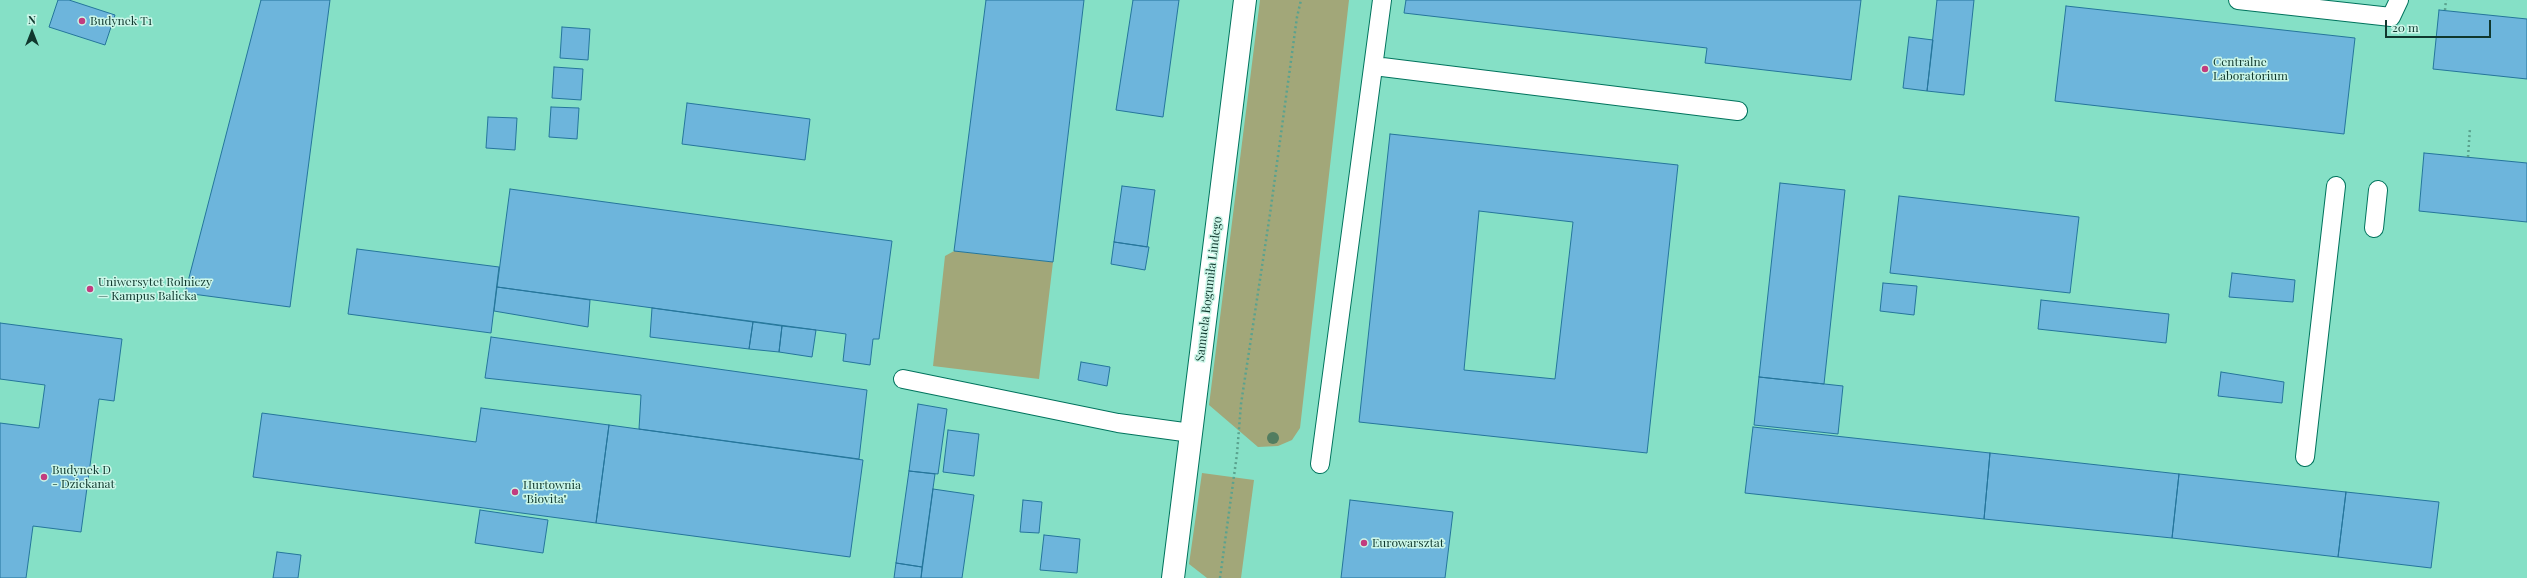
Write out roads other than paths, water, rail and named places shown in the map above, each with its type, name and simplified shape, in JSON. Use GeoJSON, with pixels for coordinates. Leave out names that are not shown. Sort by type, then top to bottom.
{"type":"FeatureCollection","features":[{"type":"Feature","properties":{"kind":"street","name":"Samuela Bogumiła Lindego"},"geometry":{"type":"LineString","coordinates":[[1173,578],[1245,0]]}},
{"type":"Feature","properties":{"kind":"lane"},"geometry":{"type":"LineString","coordinates":[[1320,464],[1382,0]]}},
{"type":"Feature","properties":{"kind":"lane"},"geometry":{"type":"LineString","coordinates":[[2238,0],[2391,17]]}},
{"type":"Feature","properties":{"kind":"lane"},"geometry":{"type":"LineString","coordinates":[[2386,0],[2391,17]]}},
{"type":"Feature","properties":{"kind":"lane"},"geometry":{"type":"LineString","coordinates":[[2391,17],[2399,0]]}},
{"type":"Feature","properties":{"kind":"lane"},"geometry":{"type":"LineString","coordinates":[[1374,66],[1738,111]]}},
{"type":"Feature","properties":{"kind":"lane"},"geometry":{"type":"LineString","coordinates":[[2305,457],[2336,186]]}},
{"type":"Feature","properties":{"kind":"lane"},"geometry":{"type":"LineString","coordinates":[[2374,228],[2378,190]]}},
{"type":"Feature","properties":{"kind":"lane"},"geometry":{"type":"LineString","coordinates":[[903,379],[1118,423],[1191,433]]}},
{"type":"Feature","properties":{"kind":"place","name":"Budynek T1"},"geometry":{"type":"Point","coordinates":[82,21]}},
{"type":"Feature","properties":{"kind":"place","name":"Centralne Laboratorium"},"geometry":{"type":"Point","coordinates":[2205,69]}},
{"type":"Feature","properties":{"kind":"place","name":"Uniwersytet Rolniczy — Kampus Balicka"},"geometry":{"type":"Point","coordinates":[90,289]}},
{"type":"Feature","properties":{"kind":"place","name":"Budynek D - Dziekanat"},"geometry":{"type":"Point","coordinates":[44,477]}},
{"type":"Feature","properties":{"kind":"place","name":"Hurtownia \"Biovita\""},"geometry":{"type":"Point","coordinates":[515,492]}},
{"type":"Feature","properties":{"kind":"place","name":"Eurowarsztat"},"geometry":{"type":"Point","coordinates":[1364,543]}}]}
